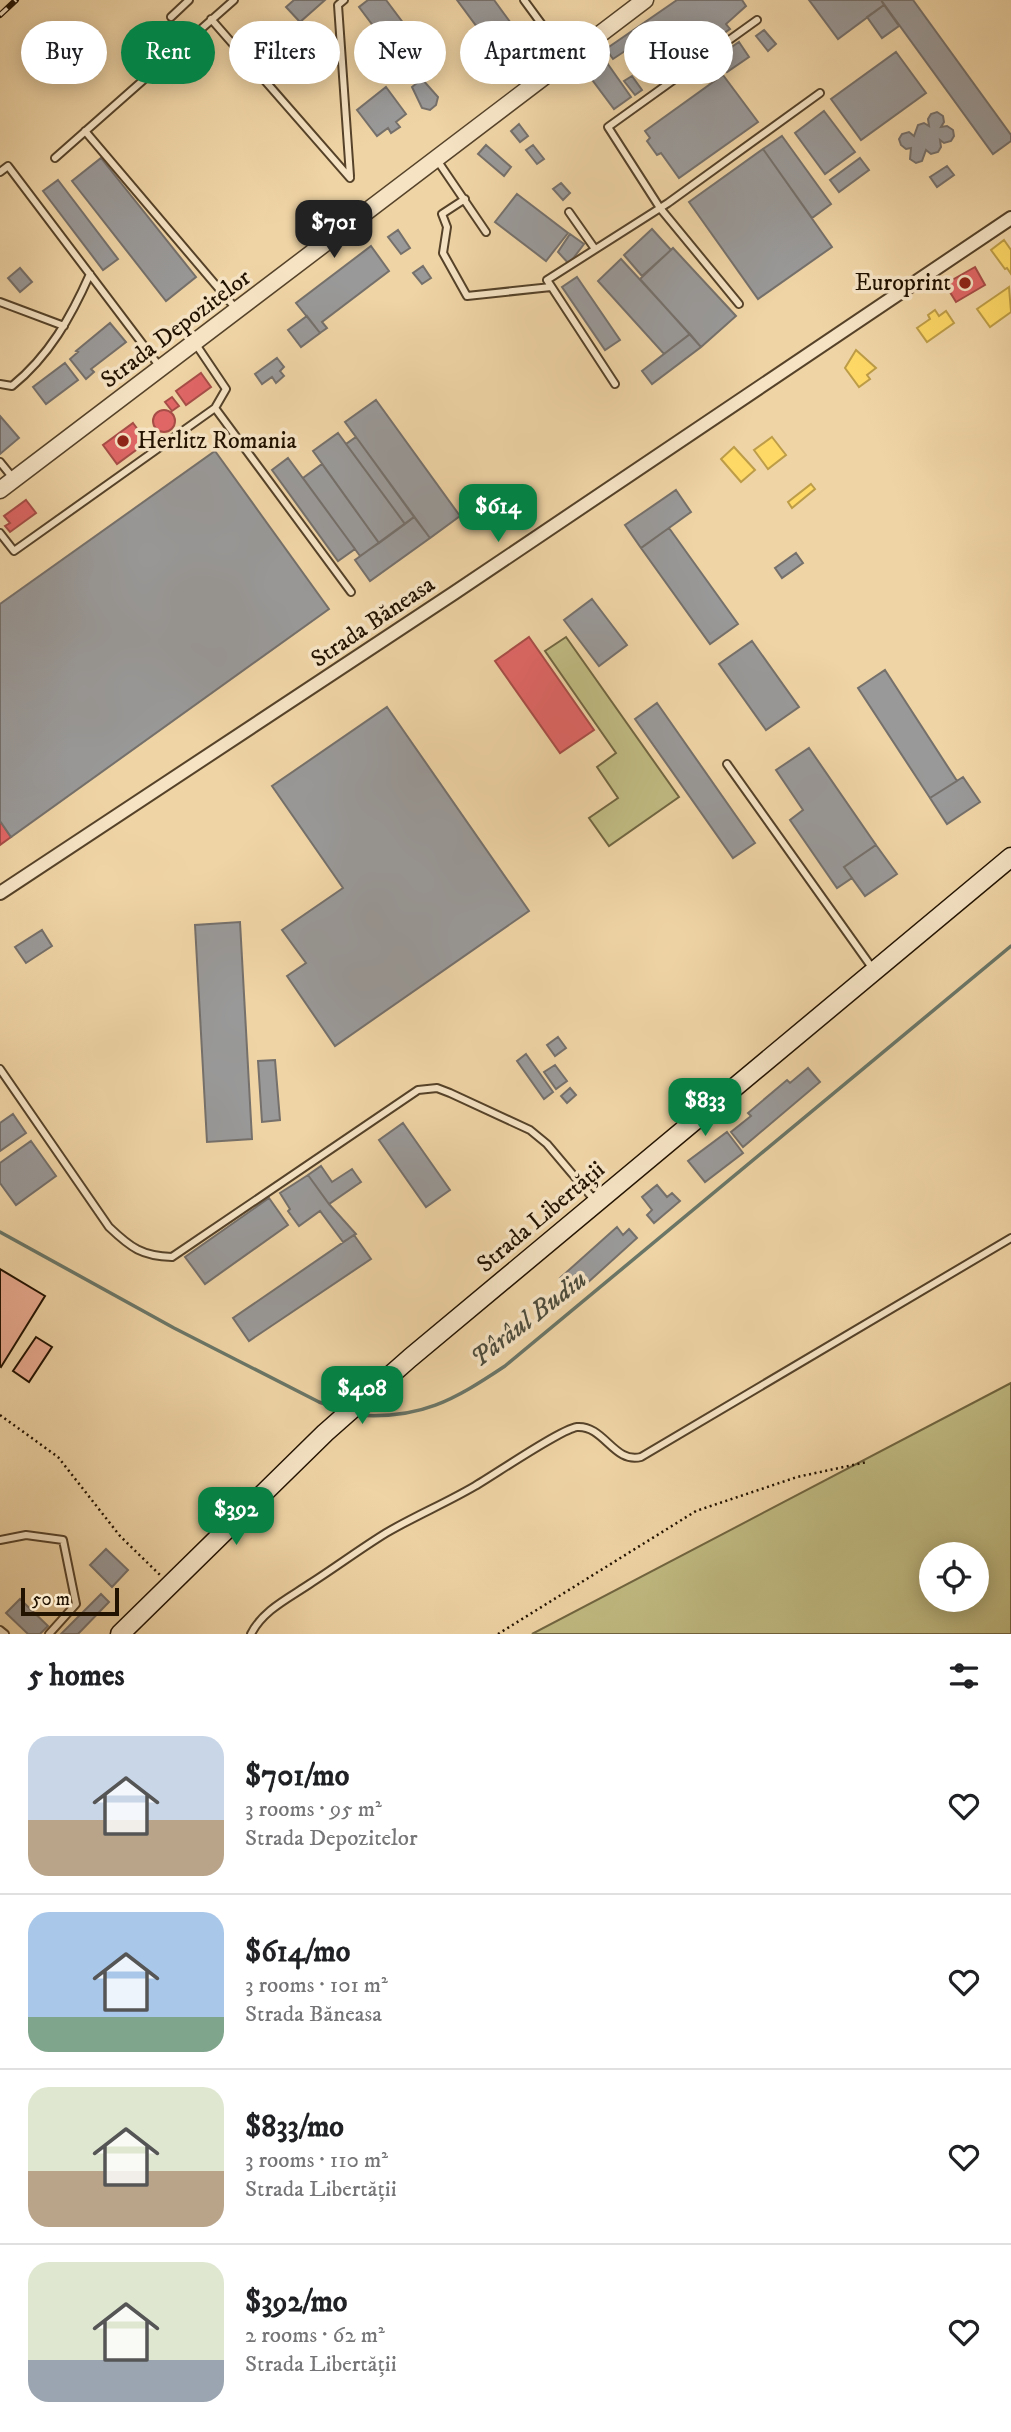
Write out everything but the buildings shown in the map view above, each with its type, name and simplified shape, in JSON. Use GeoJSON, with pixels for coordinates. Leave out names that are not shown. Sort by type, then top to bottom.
{"type":"FeatureCollection","features":[{"type":"Feature","properties":{"kind":"main road","name":"Strada Libertății"},"geometry":{"type":"LineString","coordinates":[[120,1634],[325,1433],[373,1390],[1011,857]]}},
{"type":"Feature","properties":{"kind":"street","name":"Strada Depozitelor"},"geometry":{"type":"LineString","coordinates":[[0,490],[645,0]]}},
{"type":"Feature","properties":{"kind":"street","name":"Strada Băneasa"},"geometry":{"type":"LineString","coordinates":[[0,892],[454,593],[1011,218]]}},
{"type":"Feature","properties":{"kind":"lane"},"geometry":{"type":"LineString","coordinates":[[171,17],[189,0]]}},
{"type":"Feature","properties":{"kind":"lane"},"geometry":{"type":"LineString","coordinates":[[55,158],[234,0]]}},
{"type":"Feature","properties":{"kind":"lane"},"geometry":{"type":"LineString","coordinates":[[212,19],[351,178],[338,5],[343,0]]}},
{"type":"Feature","properties":{"kind":"lane"},"geometry":{"type":"LineString","coordinates":[[524,0],[539,21]]}},
{"type":"Feature","properties":{"kind":"lane"},"geometry":{"type":"LineString","coordinates":[[738,304],[660,208],[608,127],[757,20]]}},
{"type":"Feature","properties":{"kind":"lane"},"geometry":{"type":"LineString","coordinates":[[615,384],[547,280],[660,208],[820,93]]}},
{"type":"Feature","properties":{"kind":"lane"},"geometry":{"type":"LineString","coordinates":[[85,131],[238,311]]}},
{"type":"Feature","properties":{"kind":"lane"},"geometry":{"type":"LineString","coordinates":[[436,159],[466,199],[486,232]]}},
{"type":"Feature","properties":{"kind":"lane"},"geometry":{"type":"LineString","coordinates":[[0,172],[8,166],[161,369]]}},
{"type":"Feature","properties":{"kind":"lane"},"geometry":{"type":"LineString","coordinates":[[466,199],[442,214],[447,227],[443,253],[467,296],[551,286]]}},
{"type":"Feature","properties":{"kind":"lane"},"geometry":{"type":"LineString","coordinates":[[569,212],[595,249]]}},
{"type":"Feature","properties":{"kind":"lane"},"geometry":{"type":"LineString","coordinates":[[0,384],[12,386],[27,374],[54,342],[76,305],[90,274]]}},
{"type":"Feature","properties":{"kind":"lane"},"geometry":{"type":"LineString","coordinates":[[0,302],[64,326]]}},
{"type":"Feature","properties":{"kind":"lane"},"geometry":{"type":"LineString","coordinates":[[0,533],[14,551],[215,408],[226,389],[195,343]]}},
{"type":"Feature","properties":{"kind":"lane"},"geometry":{"type":"LineString","coordinates":[[215,408],[351,592]]}},
{"type":"Feature","properties":{"kind":"lane"},"geometry":{"type":"LineString","coordinates":[[0,462],[14,479]]}},
{"type":"Feature","properties":{"kind":"lane"},"geometry":{"type":"LineString","coordinates":[[727,764],[874,971]]}},
{"type":"Feature","properties":{"kind":"lane"},"geometry":{"type":"LineString","coordinates":[[0,1069],[109,1227],[131,1248],[153,1257],[172,1257],[418,1090],[437,1088],[530,1130],[547,1144],[597,1203]]}},
{"type":"Feature","properties":{"kind":"lane"},"geometry":{"type":"LineString","coordinates":[[251,1634],[268,1611],[387,1533],[466,1491],[574,1427],[594,1430],[622,1455],[641,1457],[1011,1238]]}},
{"type":"Feature","properties":{"kind":"lane"},"geometry":{"type":"LineString","coordinates":[[0,1540],[26,1535],[63,1540],[76,1604],[49,1634]]}},
{"type":"Feature","properties":{"kind":"lane"},"geometry":{"type":"LineString","coordinates":[[0,1630],[5,1634]]}},
{"type":"Feature","properties":{"kind":"path"},"geometry":{"type":"LineString","coordinates":[[0,1415],[58,1457],[120,1536],[168,1586]]}},
{"type":"Feature","properties":{"kind":"path"},"geometry":{"type":"LineString","coordinates":[[498,1634],[696,1511],[797,1477],[867,1462]]}},
{"type":"Feature","properties":{"kind":"shaded area"},"geometry":{"type":"Polygon","coordinates":[[[566,637],[679,797],[609,846],[589,818],[618,798],[597,767],[616,753],[545,651],[566,637]]]}},
{"type":"Feature","properties":{"kind":"shaded area"},"geometry":{"type":"Polygon","coordinates":[[[1011,1383],[1011,1634],[532,1634],[1011,1383]]]}},
{"type":"Feature","properties":{"kind":"waterway","name":"Pârâul Budiu"},"geometry":{"type":"LineString","coordinates":[[356,1415],[379,1416],[418,1411],[452,1398],[505,1366],[1011,946]]}},
{"type":"Feature","properties":{"kind":"waterway","name":"Pârâul Budiu"},"geometry":{"type":"LineString","coordinates":[[0,1232],[174,1328],[319,1402],[342,1410]]}},
{"type":"Feature","properties":{"kind":"railway"},"geometry":{"type":"LineString","coordinates":[[0,15],[16,0]]}},
{"type":"Feature","properties":{"kind":"place","name":"Europrint"},"geometry":{"type":"Point","coordinates":[965,283]}},
{"type":"Feature","properties":{"kind":"place","name":"Herlitz Romania"},"geometry":{"type":"Point","coordinates":[123,441]}}]}
